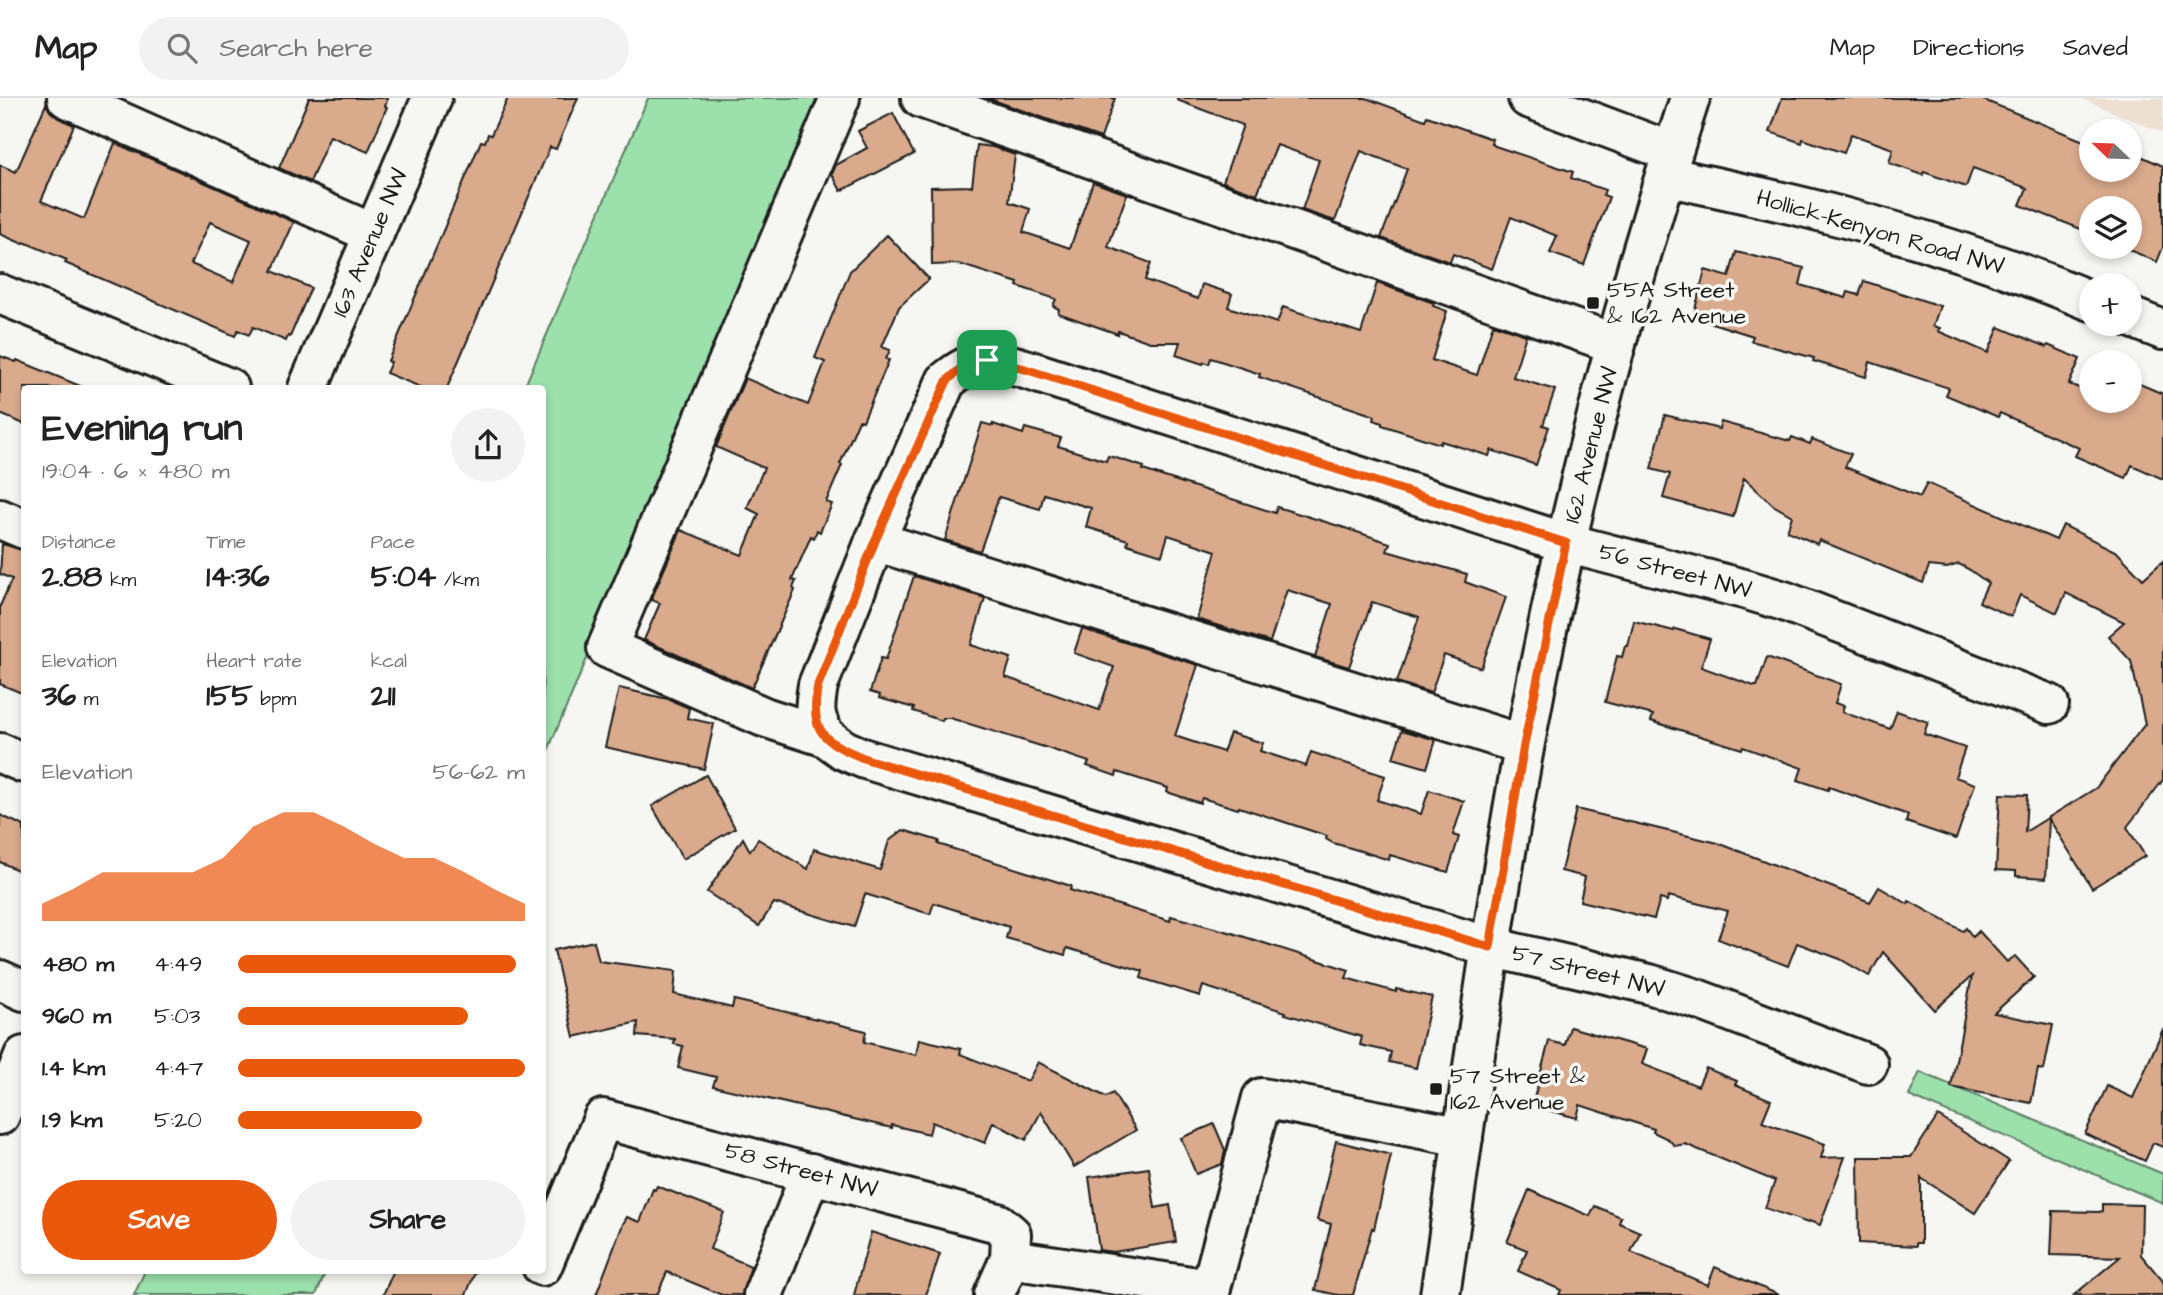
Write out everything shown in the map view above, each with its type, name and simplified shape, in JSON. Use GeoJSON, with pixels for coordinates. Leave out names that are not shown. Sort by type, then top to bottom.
{"type":"FeatureCollection","features":[{"type":"Feature","properties":{"kind":"street"},"geometry":{"type":"LineString","coordinates":[[67,98],[374,234]]}},
{"type":"Feature","properties":{"kind":"street","name":"163 Avenue NW"},"geometry":{"type":"LineString","coordinates":[[309,385],[432,98]]}},
{"type":"Feature","properties":{"kind":"street","name":"57 Street NW"},"geometry":{"type":"LineString","coordinates":[[840,98],[607,648],[764,717],[826,737],[845,750],[866,759],[1490,947],[1697,999],[1868,1064]]}},
{"type":"Feature","properties":{"kind":"street"},"geometry":{"type":"LineString","coordinates":[[921,98],[1616,344]]}},
{"type":"Feature","properties":{"kind":"street","name":"Hollick-Kenyon Road NW"},"geometry":{"type":"LineString","coordinates":[[1528,98],[1669,164],[1990,261],[2079,296]]}},
{"type":"Feature","properties":{"kind":"street","name":"162 Avenue NW"},"geometry":{"type":"LineString","coordinates":[[1440,1295],[1490,947],[1524,745],[1566,543],[1616,344],[1690,98]]}},
{"type":"Feature","properties":{"kind":"street"},"geometry":{"type":"LineString","coordinates":[[0,294],[222,385]]}},
{"type":"Feature","properties":{"kind":"street"},"geometry":{"type":"LineString","coordinates":[[2142,322],[2163,330]]}},
{"type":"Feature","properties":{"kind":"street","name":"56 Street NW"},"geometry":{"type":"LineString","coordinates":[[875,541],[947,381],[960,369],[974,363],[987,360],[1003,362],[1566,543],[1784,601],[2049,704]]}},
{"type":"Feature","properties":{"kind":"street"},"geometry":{"type":"LineString","coordinates":[[0,519],[21,528]]}},
{"type":"Feature","properties":{"kind":"street"},"geometry":{"type":"LineString","coordinates":[[826,737],[818,724],[814,709],[818,685],[875,541],[1524,745]]}},
{"type":"Feature","properties":{"kind":"street"},"geometry":{"type":"LineString","coordinates":[[0,753],[21,762]]}},
{"type":"Feature","properties":{"kind":"street"},"geometry":{"type":"LineString","coordinates":[[0,980],[21,990]]}},
{"type":"Feature","properties":{"kind":"street"},"geometry":{"type":"LineString","coordinates":[[0,1115],[21,1063]]}},
{"type":"Feature","properties":{"kind":"street"},"geometry":{"type":"LineString","coordinates":[[994,1295],[1010,1259],[1210,1292],[1262,1098],[1463,1137]]}},
{"type":"Feature","properties":{"kind":"street","name":"58 Street NW"},"geometry":{"type":"LineString","coordinates":[[546,1258],[603,1119],[998,1223],[1012,1234],[1010,1259]]}},
{"type":"Feature","properties":{"kind":"street"},"geometry":{"type":"LineString","coordinates":[[763,1295],[811,1173]]}},
{"type":"Feature","properties":{"kind":"street"},"geometry":{"type":"LineString","coordinates":[[531,1295],[540,1274]]}},
{"type":"Feature","properties":{"kind":"shaded area"},"geometry":{"type":"Polygon","coordinates":[[[2080,98],[2163,98],[2163,133],[2142,124],[2142,119],[2130,119],[2080,98]]]}},
{"type":"Feature","properties":{"kind":"green space"},"geometry":{"type":"Polygon","coordinates":[[[648,98],[825,98],[546,755],[546,385],[525,385],[648,98]]]}},
{"type":"Feature","properties":{"kind":"green space"},"geometry":{"type":"Polygon","coordinates":[[[1920,1072],[2163,1174],[2163,1203],[1909,1096],[1920,1072]]]}},
{"type":"Feature","properties":{"kind":"green space"},"geometry":{"type":"Polygon","coordinates":[[[143,1274],[325,1274],[316,1295],[134,1295],[143,1274]]]}},
{"type":"Feature","properties":{"kind":"building"},"geometry":{"type":"Polygon","coordinates":[[[309,98],[388,98],[387,107],[368,152],[330,136],[310,182],[279,168],[309,98]]]}},
{"type":"Feature","properties":{"kind":"building"},"geometry":{"type":"Polygon","coordinates":[[[508,98],[578,98],[556,149],[550,147],[448,385],[416,385],[386,373],[391,362],[388,361],[481,141],[485,142],[488,134],[491,135],[508,98]]]}},
{"type":"Feature","properties":{"kind":"building"},"geometry":{"type":"Polygon","coordinates":[[[987,98],[1115,98],[1101,138],[987,98]]]}},
{"type":"Feature","properties":{"kind":"building"},"geometry":{"type":"Polygon","coordinates":[[[1177,98],[1366,98],[1425,120],[1427,116],[1492,139],[1491,143],[1495,146],[1573,172],[1571,178],[1605,190],[1603,195],[1609,197],[1584,265],[1550,253],[1557,236],[1511,217],[1492,269],[1453,254],[1450,262],[1381,238],[1407,169],[1361,151],[1335,221],[1302,210],[1319,160],[1277,145],[1257,194],[1223,182],[1243,125],[1177,98]]]}},
{"type":"Feature","properties":{"kind":"building"},"geometry":{"type":"Polygon","coordinates":[[[1782,98],[1979,98],[2079,139],[2079,182],[2142,182],[2142,156],[2163,166],[2163,247],[2157,262],[2142,255],[2142,196],[2079,196],[2079,228],[2020,205],[2027,188],[1973,168],[1966,187],[1889,163],[1893,149],[1851,134],[1844,153],[1803,139],[1802,143],[1770,132],[1782,98]]]}},
{"type":"Feature","properties":{"kind":"building"},"geometry":{"type":"Polygon","coordinates":[[[46,104],[58,118],[74,125],[41,201],[84,219],[115,143],[294,222],[272,271],[311,288],[290,337],[288,336],[286,341],[253,327],[249,335],[238,330],[235,336],[65,263],[67,260],[0,234],[0,165],[16,172],[46,104]],[[210,222],[191,264],[233,282],[251,240],[210,222]]]}},
{"type":"Feature","properties":{"kind":"building"},"geometry":{"type":"Polygon","coordinates":[[[893,113],[914,154],[841,191],[832,174],[836,165],[867,148],[858,131],[893,113]]]}},
{"type":"Feature","properties":{"kind":"building"},"geometry":{"type":"Polygon","coordinates":[[[977,145],[993,147],[1015,155],[1009,202],[1030,209],[1023,232],[1070,248],[1093,182],[1127,194],[1108,247],[1151,263],[1145,280],[1198,299],[1202,284],[1232,294],[1228,307],[1277,323],[1283,307],[1361,333],[1377,283],[1434,303],[1433,306],[1447,311],[1432,360],[1477,375],[1493,324],[1526,335],[1513,377],[1555,390],[1543,425],[1549,427],[1536,465],[1491,450],[1489,456],[1441,441],[1440,444],[1382,425],[1374,420],[1375,416],[1259,377],[1260,374],[1211,358],[1209,364],[1203,364],[1176,355],[1180,342],[1150,342],[1058,313],[1059,309],[1053,306],[1056,299],[1017,286],[1018,283],[959,264],[932,265],[931,187],[972,186],[977,145]]]}},
{"type":"Feature","properties":{"kind":"building"},"geometry":{"type":"Polygon","coordinates":[[[887,235],[929,279],[899,307],[882,347],[890,350],[886,359],[889,360],[863,421],[859,420],[840,464],[842,465],[826,502],[832,504],[820,532],[817,530],[814,538],[811,536],[792,580],[796,581],[793,588],[795,590],[752,688],[644,640],[660,603],[651,600],[681,530],[742,555],[759,514],[747,508],[764,468],[716,447],[745,378],[808,405],[825,362],[815,358],[850,271],[887,235]]]}},
{"type":"Feature","properties":{"kind":"building"},"geometry":{"type":"Polygon","coordinates":[[[1736,252],[1804,268],[1800,285],[1846,298],[1848,292],[1859,295],[1864,281],[1940,306],[1933,326],[1940,328],[1938,331],[1988,353],[1999,327],[2047,347],[2048,345],[2079,359],[2069,384],[2079,388],[2079,413],[2142,413],[2142,385],[2163,394],[2163,479],[2132,465],[2126,478],[2075,456],[2079,448],[2000,413],[1998,417],[1946,395],[1949,388],[1870,362],[1866,377],[1813,361],[1814,358],[1751,341],[1753,336],[1693,317],[1705,270],[1729,277],[1736,252]]]}},
{"type":"Feature","properties":{"kind":"building"},"geometry":{"type":"Polygon","coordinates":[[[0,356],[16,362],[17,360],[78,385],[21,385],[21,423],[0,414],[0,356]]]}},
{"type":"Feature","properties":{"kind":"building"},"geometry":{"type":"Polygon","coordinates":[[[1665,415],[1719,429],[1721,422],[1790,441],[1792,437],[1810,444],[1812,439],[1851,454],[1845,467],[1920,497],[1927,483],[2056,540],[2063,525],[2117,552],[2143,579],[2163,561],[2163,780],[2127,827],[2145,856],[2092,888],[2049,819],[2046,878],[2016,876],[2016,871],[1996,870],[2000,794],[2027,795],[2025,832],[2096,788],[2145,724],[2131,661],[2108,636],[2124,622],[2066,593],[2057,613],[2020,595],[2011,617],[1979,602],[1988,583],[1959,564],[1947,568],[1929,566],[1923,583],[1819,540],[1817,544],[1787,531],[1792,516],[1773,505],[1744,478],[1733,517],[1663,498],[1670,474],[1651,469],[1665,415]]]}},
{"type":"Feature","properties":{"kind":"building"},"geometry":{"type":"Polygon","coordinates":[[[982,423],[1023,434],[1025,428],[1061,438],[1058,446],[1106,461],[1108,456],[1116,458],[1144,467],[1143,470],[1275,513],[1277,507],[1342,527],[1390,543],[1387,551],[1467,574],[1465,582],[1506,597],[1481,668],[1444,655],[1431,693],[1397,682],[1419,617],[1372,602],[1349,667],[1315,657],[1332,604],[1287,590],[1270,642],[1197,619],[1216,551],[1168,535],[1162,555],[1127,544],[1128,540],[1086,527],[1091,508],[1044,494],[1040,509],[999,497],[980,551],[945,540],[982,423]]]}},
{"type":"Feature","properties":{"kind":"building"},"geometry":{"type":"Polygon","coordinates":[[[2,544],[21,549],[21,693],[0,684],[0,606],[12,579],[0,574],[2,544]]]}},
{"type":"Feature","properties":{"kind":"building"},"geometry":{"type":"Polygon","coordinates":[[[914,576],[985,598],[971,645],[1011,658],[1005,677],[1099,710],[1114,667],[1074,653],[1082,629],[1198,665],[1175,736],[1223,752],[1230,733],[1263,743],[1260,751],[1306,766],[1311,752],[1385,776],[1377,800],[1421,814],[1429,790],[1464,801],[1453,835],[1459,837],[1448,872],[1390,855],[1389,860],[1333,843],[1326,839],[1327,836],[1239,807],[1238,809],[1202,798],[1200,803],[1167,792],[1168,788],[1087,766],[1089,762],[1044,747],[950,718],[943,718],[942,721],[913,711],[914,708],[879,698],[880,695],[870,692],[881,658],[886,659],[914,576]]]}},
{"type":"Feature","properties":{"kind":"building"},"geometry":{"type":"Polygon","coordinates":[[[1634,621],[1710,639],[1701,667],[1754,686],[1757,686],[1767,657],[1841,684],[1835,703],[1844,706],[1842,712],[1890,729],[1897,711],[1928,722],[1924,734],[1965,748],[1955,777],[1975,784],[1956,839],[1906,822],[1908,815],[1829,787],[1828,790],[1798,780],[1802,768],[1743,747],[1742,749],[1651,721],[1653,715],[1605,702],[1617,656],[1622,657],[1625,646],[1628,646],[1634,621]]]}},
{"type":"Feature","properties":{"kind":"building"},"geometry":{"type":"Polygon","coordinates":[[[619,688],[668,699],[689,708],[687,718],[714,724],[704,769],[605,747],[619,688]]]}},
{"type":"Feature","properties":{"kind":"building"},"geometry":{"type":"Polygon","coordinates":[[[1402,730],[1436,740],[1427,768],[1393,758],[1402,730]]]}},
{"type":"Feature","properties":{"kind":"building"},"geometry":{"type":"Polygon","coordinates":[[[706,775],[735,828],[683,859],[652,806],[706,775]]]}},
{"type":"Feature","properties":{"kind":"building"},"geometry":{"type":"Polygon","coordinates":[[[1576,809],[1718,843],[1870,902],[1879,887],[1963,931],[1966,928],[1973,937],[1979,931],[2007,962],[2015,956],[2034,977],[1994,1013],[2053,1025],[2044,1070],[2038,1069],[2031,1103],[1951,1087],[1972,976],[1935,1010],[1883,952],[1869,976],[1840,959],[1797,943],[1788,966],[1718,939],[1728,911],[1668,896],[1667,901],[1660,899],[1654,919],[1580,901],[1585,877],[1561,871],[1576,809]]]}},
{"type":"Feature","properties":{"kind":"building"},"geometry":{"type":"Polygon","coordinates":[[[0,815],[21,825],[21,872],[0,862],[0,815]]]}},
{"type":"Feature","properties":{"kind":"building"},"geometry":{"type":"Polygon","coordinates":[[[903,830],[939,841],[938,844],[1071,886],[1070,890],[1170,921],[1171,916],[1229,932],[1349,970],[1346,978],[1396,992],[1396,989],[1432,997],[1416,1068],[1389,1062],[1391,1052],[1360,1045],[1362,1037],[1203,986],[1200,996],[1141,978],[1143,971],[1067,948],[1065,955],[1006,938],[1009,927],[934,903],[930,914],[865,894],[854,927],[774,903],[759,926],[707,892],[743,838],[750,851],[758,839],[808,869],[814,849],[880,870],[889,841],[903,830]]]}},
{"type":"Feature","properties":{"kind":"building"},"geometry":{"type":"Polygon","coordinates":[[[594,941],[599,961],[676,971],[674,994],[732,1008],[734,1000],[866,1031],[864,1042],[916,1055],[919,1039],[961,1049],[960,1054],[1028,1081],[1038,1062],[1106,1097],[1113,1093],[1136,1130],[1074,1167],[1041,1112],[1026,1140],[993,1122],[985,1143],[932,1122],[929,1134],[892,1125],[892,1128],[713,1086],[716,1077],[678,1068],[683,1046],[674,1044],[675,1039],[637,1036],[638,1022],[574,1037],[554,950],[594,941]]]}},
{"type":"Feature","properties":{"kind":"building"},"geometry":{"type":"Polygon","coordinates":[[[1570,1027],[1647,1049],[1642,1064],[1698,1086],[1706,1068],[1737,1081],[1735,1085],[1771,1100],[1762,1122],[1825,1144],[1821,1158],[1845,1157],[1820,1225],[1765,1208],[1775,1181],[1685,1144],[1675,1146],[1668,1139],[1653,1132],[1654,1129],[1580,1105],[1577,1118],[1532,1106],[1549,1041],[1565,1045],[1570,1027]]]}},
{"type":"Feature","properties":{"kind":"building"},"geometry":{"type":"Polygon","coordinates":[[[2163,1029],[2163,1147],[2153,1143],[2145,1161],[2085,1134],[2107,1086],[2133,1098],[2163,1029]]]}},
{"type":"Feature","properties":{"kind":"building"},"geometry":{"type":"Polygon","coordinates":[[[1938,1116],[2009,1161],[1975,1213],[1921,1178],[1921,1243],[1916,1243],[1916,1246],[1859,1243],[1858,1157],[1911,1157],[1938,1116]]]}},
{"type":"Feature","properties":{"kind":"building"},"geometry":{"type":"Polygon","coordinates":[[[1214,1124],[1225,1150],[1222,1164],[1196,1174],[1181,1138],[1214,1124]]]}},
{"type":"Feature","properties":{"kind":"building"},"geometry":{"type":"Polygon","coordinates":[[[1336,1141],[1391,1155],[1374,1229],[1372,1228],[1353,1295],[1315,1290],[1331,1224],[1317,1220],[1336,1141]]]}},
{"type":"Feature","properties":{"kind":"building"},"geometry":{"type":"Polygon","coordinates":[[[1149,1168],[1155,1208],[1170,1205],[1176,1242],[1113,1252],[1099,1250],[1089,1177],[1149,1168]]]}},
{"type":"Feature","properties":{"kind":"building"},"geometry":{"type":"Polygon","coordinates":[[[657,1186],[724,1212],[710,1249],[751,1266],[742,1295],[722,1295],[667,1272],[657,1295],[596,1295],[623,1224],[627,1217],[640,1222],[653,1189],[657,1186]]]}},
{"type":"Feature","properties":{"kind":"building"},"geometry":{"type":"Polygon","coordinates":[[[1529,1190],[1590,1216],[1595,1206],[1621,1217],[1619,1223],[1640,1232],[1631,1252],[1708,1285],[1715,1267],[1779,1295],[1559,1295],[1561,1290],[1518,1271],[1527,1250],[1507,1242],[1529,1190]]]}},
{"type":"Feature","properties":{"kind":"building"},"geometry":{"type":"Polygon","coordinates":[[[2102,1204],[2142,1205],[2141,1255],[2163,1281],[2163,1295],[2074,1295],[2120,1257],[2051,1255],[2053,1211],[2099,1212],[2102,1211],[2102,1204]]]}},
{"type":"Feature","properties":{"kind":"building"},"geometry":{"type":"Polygon","coordinates":[[[871,1232],[940,1254],[926,1295],[854,1295],[871,1232]]]}},
{"type":"Feature","properties":{"kind":"building"},"geometry":{"type":"Polygon","coordinates":[[[392,1274],[474,1274],[466,1295],[383,1295],[392,1274]]]}},
{"type":"Feature","properties":{"kind":"place","name":"55A Street & 162 Avenue"},"geometry":{"type":"Point","coordinates":[1593,303]}},
{"type":"Feature","properties":{"kind":"place","name":"57 Street & 162 Avenue"},"geometry":{"type":"Point","coordinates":[1436,1089]}},
{"type":"Feature","properties":{"kind":"route"},"geometry":{"type":"LineString","coordinates":[[987,360],[1003,362],[1566,543],[1524,745],[1490,947],[866,759],[845,750],[826,737],[818,724],[814,709],[818,685],[875,541],[947,381],[960,369],[987,360]]}}]}
